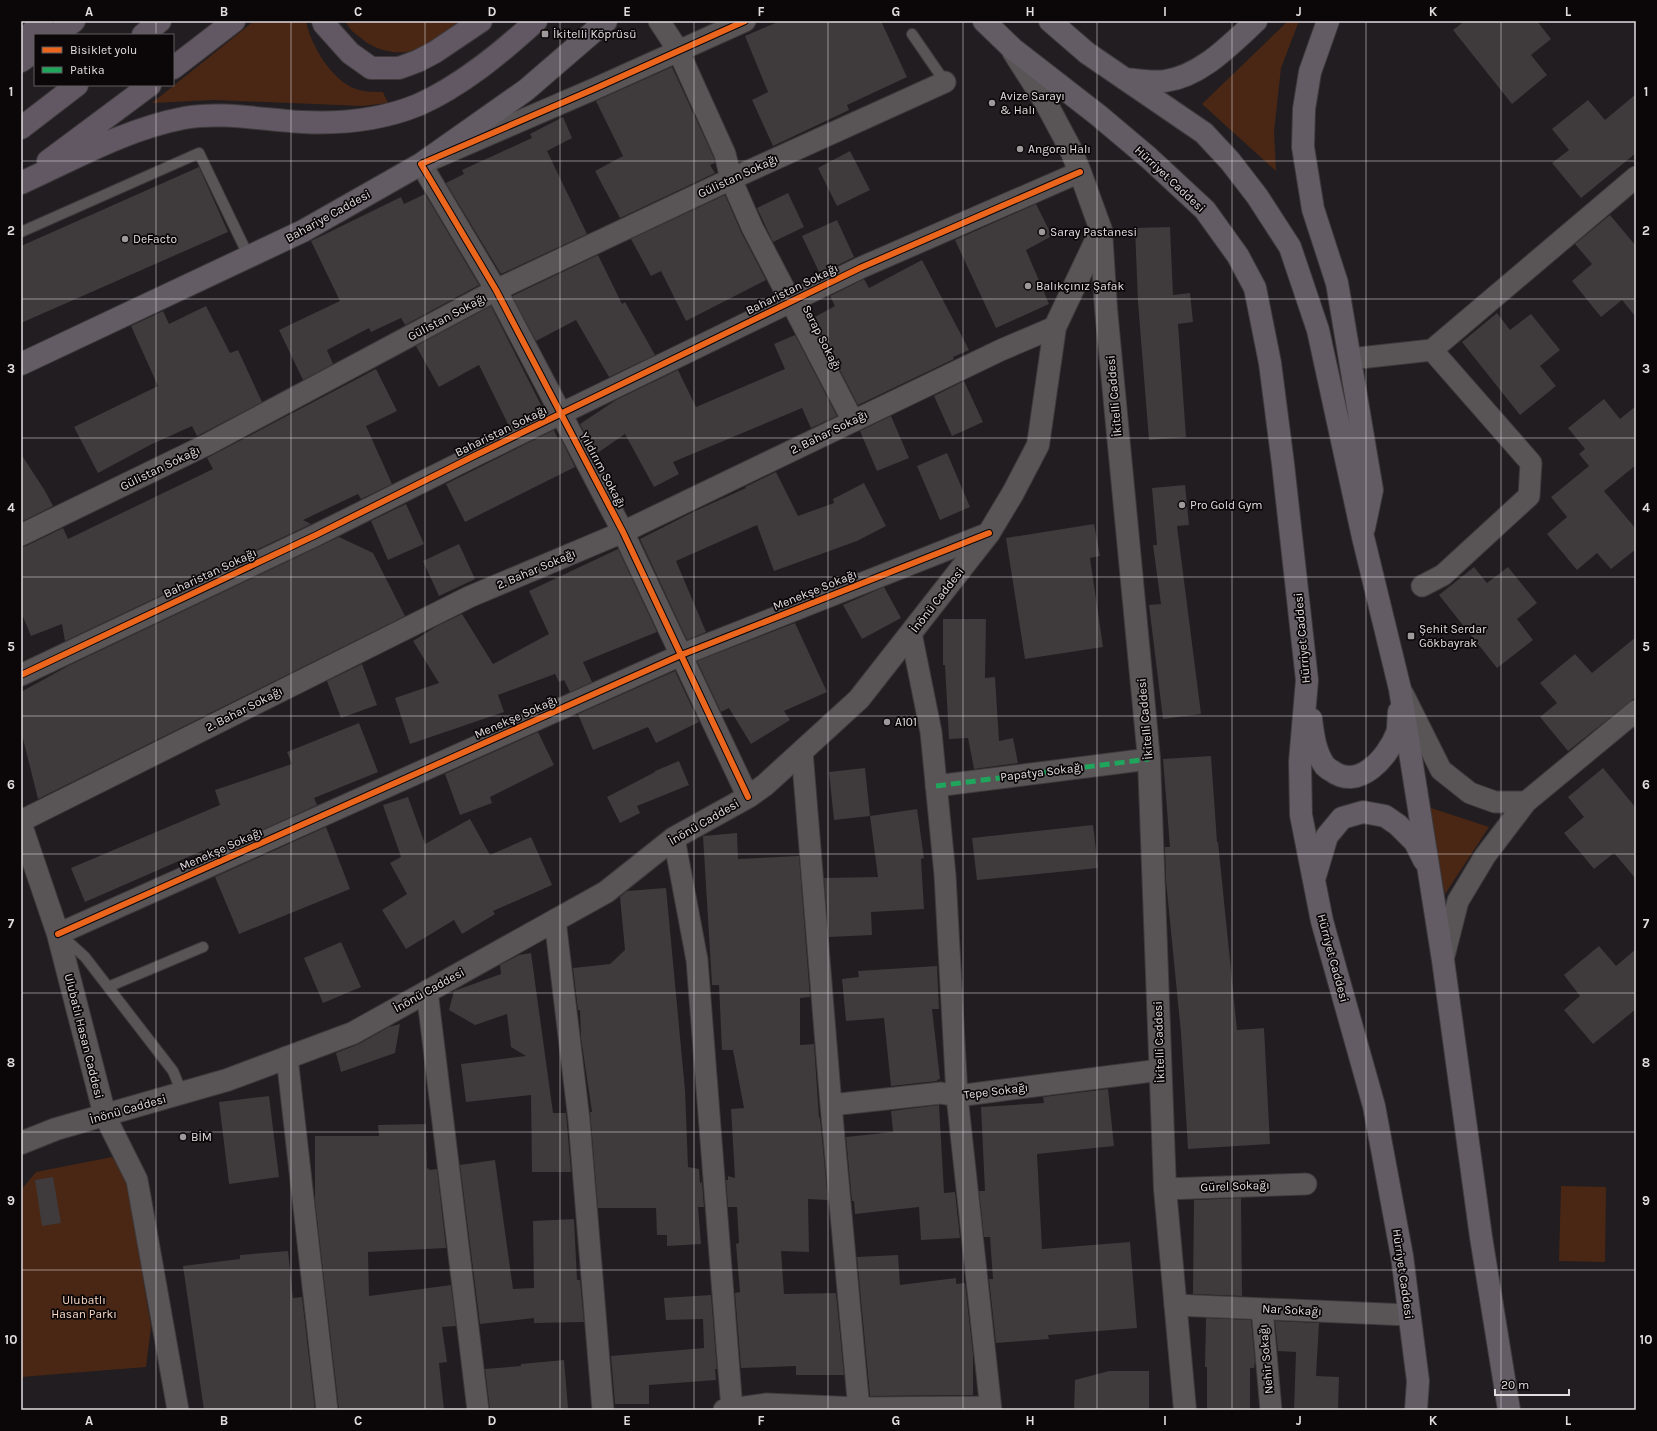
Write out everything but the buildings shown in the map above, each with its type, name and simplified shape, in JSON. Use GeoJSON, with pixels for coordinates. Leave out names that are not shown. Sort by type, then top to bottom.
{"type":"FeatureCollection","features":[{"type":"Feature","properties":{"kind":"highway"},"geometry":{"type":"LineString","coordinates":[[21,44],[42,21]]}},
{"type":"Feature","properties":{"kind":"highway"},"geometry":{"type":"LineString","coordinates":[[57,34],[74,21]]}},
{"type":"Feature","properties":{"kind":"highway"},"geometry":{"type":"LineString","coordinates":[[144,34],[160,21]]}},
{"type":"Feature","properties":{"kind":"highway"},"geometry":{"type":"LineString","coordinates":[[174,67],[234,21]]}},
{"type":"Feature","properties":{"kind":"highway"},"geometry":{"type":"LineString","coordinates":[[323,21],[350,54],[371,68],[399,68],[418,61],[435,52],[481,21]]}},
{"type":"Feature","properties":{"kind":"highway"},"geometry":{"type":"LineString","coordinates":[[21,181],[114,140],[156,125],[185,118],[220,115],[302,122],[340,122],[377,117],[417,105],[449,88],[480,67],[513,42],[536,21]]}},
{"type":"Feature","properties":{"kind":"highway"},"geometry":{"type":"LineString","coordinates":[[21,62],[34,52]]}},
{"type":"Feature","properties":{"kind":"highway"},"geometry":{"type":"LineString","coordinates":[[21,128],[76,86]]}},
{"type":"Feature","properties":{"kind":"highway"},"geometry":{"type":"LineString","coordinates":[[21,181],[149,86]]}},
{"type":"Feature","properties":{"kind":"main road","name":"Bahariye Caddesi"},"geometry":{"type":"LineString","coordinates":[[21,364],[303,231],[421,164],[526,90],[606,21]]}},
{"type":"Feature","properties":{"kind":"main road","name":"Hürriyet Caddesi"},"geometry":{"type":"LineString","coordinates":[[984,21],[1013,50],[1098,115],[1149,158],[1205,210],[1238,256],[1255,288],[1270,363],[1293,541],[1307,680],[1300,762],[1301,815],[1322,921],[1374,1106],[1402,1256],[1408,1315],[1418,1381],[1416,1410]]}},
{"type":"Feature","properties":{"kind":"main road"},"geometry":{"type":"LineString","coordinates":[[1050,21],[1087,53],[1204,133],[1230,161],[1253,190],[1290,247],[1318,330],[1363,537],[1400,689],[1431,876],[1481,1238],[1510,1410]]}},
{"type":"Feature","properties":{"kind":"main road"},"geometry":{"type":"LineString","coordinates":[[1125,79],[1164,81],[1188,75],[1231,43],[1256,21]]}},
{"type":"Feature","properties":{"kind":"main road"},"geometry":{"type":"LineString","coordinates":[[1328,21],[1310,72],[1304,109],[1303,147],[1313,209],[1337,283],[1372,490],[1363,537]]}},
{"type":"Feature","properties":{"kind":"main road","name":"İkitelli Caddesi"},"geometry":{"type":"LineString","coordinates":[[1013,50],[1046,103],[1080,172],[1101,230],[1106,309],[1149,759],[1165,1189],[1184,1410]]}},
{"type":"Feature","properties":{"kind":"main road","name":"İnönü Caddesi"},"geometry":{"type":"LineString","coordinates":[[21,1143],[56,1129],[227,1080],[353,1033],[606,892],[674,838],[765,785],[859,699],[989,533],[1013,493],[1038,445],[1055,327],[1101,230]]}},
{"type":"Feature","properties":{"kind":"main road"},"geometry":{"type":"LineString","coordinates":[[1307,680],[1314,740],[1325,766],[1337,775],[1350,778],[1368,772],[1390,746],[1397,732],[1400,689]]}},
{"type":"Feature","properties":{"kind":"main road"},"geometry":{"type":"LineString","coordinates":[[1314,881],[1327,836],[1342,818],[1363,812],[1385,816],[1398,825],[1415,842],[1431,876]]}},
{"type":"Feature","properties":{"kind":"main road","name":"Ulubatlı Hasan Caddesi"},"geometry":{"type":"LineString","coordinates":[[21,825],[58,934],[105,1116]]}},
{"type":"Feature","properties":{"kind":"street","name":"Serap Sokağı"},"geometry":{"type":"LineString","coordinates":[[659,21],[678,50],[725,154],[731,179],[752,227],[853,421]]}},
{"type":"Feature","properties":{"kind":"street"},"geometry":{"type":"LineString","coordinates":[[421,164],[594,89],[745,21]]}},
{"type":"Feature","properties":{"kind":"street","name":"Gülistan Sokağı"},"geometry":{"type":"LineString","coordinates":[[21,535],[208,444],[496,290],[731,179],[945,82]]}},
{"type":"Feature","properties":{"kind":"street","name":"Yıldırım Sokağı"},"geometry":{"type":"LineString","coordinates":[[421,164],[496,290],[623,532],[748,796]]}},
{"type":"Feature","properties":{"kind":"street","name":"Baharistan Sokağı"},"geometry":{"type":"LineString","coordinates":[[21,675],[316,535],[474,456],[860,268],[1080,172]]}},
{"type":"Feature","properties":{"kind":"street"},"geometry":{"type":"LineString","coordinates":[[1350,359],[1432,350],[1636,177]]}},
{"type":"Feature","properties":{"kind":"street","name":"2. Bahar Sokağı"},"geometry":{"type":"LineString","coordinates":[[21,821],[469,597],[623,532],[1001,350],[1055,327]]}},
{"type":"Feature","properties":{"kind":"street"},"geometry":{"type":"LineString","coordinates":[[1422,586],[1443,575],[1529,496],[1531,463],[1432,350]]}},
{"type":"Feature","properties":{"kind":"street","name":"Menekşe Sokağı"},"geometry":{"type":"LineString","coordinates":[[58,934],[681,655],[989,533]]}},
{"type":"Feature","properties":{"kind":"street"},"geometry":{"type":"LineString","coordinates":[[674,838],[697,960],[729,1410],[767,1404],[859,1409],[990,1408],[957,1096],[945,875],[931,732],[911,633]]}},
{"type":"Feature","properties":{"kind":"street"},"geometry":{"type":"LineString","coordinates":[[1400,689],[1441,770],[1470,793],[1496,802],[1526,802]]}},
{"type":"Feature","properties":{"kind":"street"},"geometry":{"type":"LineString","coordinates":[[1443,960],[1458,901],[1485,856],[1526,802],[1636,711]]}},
{"type":"Feature","properties":{"kind":"street"},"geometry":{"type":"LineString","coordinates":[[802,751],[831,1105],[859,1409]]}},
{"type":"Feature","properties":{"kind":"street","name":"Papatya Sokağı"},"geometry":{"type":"LineString","coordinates":[[936,786],[1149,759]]}},
{"type":"Feature","properties":{"kind":"street"},"geometry":{"type":"LineString","coordinates":[[556,920],[579,1120],[603,1410]]}},
{"type":"Feature","properties":{"kind":"street"},"geometry":{"type":"LineString","coordinates":[[427,991],[478,1410]]}},
{"type":"Feature","properties":{"kind":"street"},"geometry":{"type":"LineString","coordinates":[[287,1057],[326,1410]]}},
{"type":"Feature","properties":{"kind":"street","name":"Tepe Sokağı"},"geometry":{"type":"LineString","coordinates":[[831,1105],[941,1093],[957,1096],[1160,1070]]}},
{"type":"Feature","properties":{"kind":"street","name":"Ulubatlı Hasan Caddesi"},"geometry":{"type":"LineString","coordinates":[[105,1116],[137,1180],[178,1410]]}},
{"type":"Feature","properties":{"kind":"street","name":"Gürel Sokağı"},"geometry":{"type":"LineString","coordinates":[[1165,1189],[1306,1184]]}},
{"type":"Feature","properties":{"kind":"street","name":"Nar Sokağı"},"geometry":{"type":"LineString","coordinates":[[1175,1305],[1408,1315]]}},
{"type":"Feature","properties":{"kind":"street","name":"Nehir Sokağı"},"geometry":{"type":"LineString","coordinates":[[1262,1309],[1271,1410]]}},
{"type":"Feature","properties":{"kind":"lane"},"geometry":{"type":"LineString","coordinates":[[912,34],[945,82]]}},
{"type":"Feature","properties":{"kind":"lane"},"geometry":{"type":"LineString","coordinates":[[21,232],[199,153],[249,257]]}},
{"type":"Feature","properties":{"kind":"lane"},"geometry":{"type":"LineString","coordinates":[[58,934],[85,956],[173,1071],[182,1093]]}},
{"type":"Feature","properties":{"kind":"lane"},"geometry":{"type":"LineString","coordinates":[[108,987],[203,947]]}},
{"type":"Feature","properties":{"kind":"green space"},"geometry":{"type":"Polygon","coordinates":[[[254,21],[306,21],[308,30],[317,51],[339,78],[347,85],[359,90],[383,92],[388,103],[362,106],[214,100],[152,103],[254,21]]]}},
{"type":"Feature","properties":{"kind":"green space"},"geometry":{"type":"Polygon","coordinates":[[[346,21],[459,21],[444,33],[414,50],[408,52],[394,52],[380,49],[367,43],[352,31],[346,21]]]}},
{"type":"Feature","properties":{"kind":"green space"},"geometry":{"type":"Polygon","coordinates":[[[1288,21],[1299,21],[1281,68],[1274,132],[1276,171],[1202,104],[1288,21]]]}},
{"type":"Feature","properties":{"kind":"green space"},"geometry":{"type":"Polygon","coordinates":[[[1428,807],[1489,827],[1445,894],[1428,807]]]}},
{"type":"Feature","properties":{"kind":"green space","name":"Ulubatlı Hasan Parkı"},"geometry":{"type":"Polygon","coordinates":[[[112,1157],[126,1175],[151,1327],[146,1367],[21,1377],[21,1190],[36,1172],[112,1157]]]}},
{"type":"Feature","properties":{"kind":"green space"},"geometry":{"type":"Polygon","coordinates":[[[1561,1186],[1606,1187],[1605,1262],[1559,1261],[1561,1186]]]}},
{"type":"Feature","properties":{"kind":"marked path"},"geometry":{"type":"LineString","coordinates":[[936,786],[1149,759]]}},
{"type":"Feature","properties":{"kind":"cycle path"},"geometry":{"type":"LineString","coordinates":[[745,21],[594,89],[421,164],[496,290],[623,532],[748,797]]}},
{"type":"Feature","properties":{"kind":"cycle path"},"geometry":{"type":"LineString","coordinates":[[21,675],[316,535],[474,456],[860,268],[1080,172]]}},
{"type":"Feature","properties":{"kind":"cycle path"},"geometry":{"type":"LineString","coordinates":[[58,934],[681,655],[989,533]]}},
{"type":"Feature","properties":{"kind":"place","name":"İkitelli Köprüsü"},"geometry":{"type":"Point","coordinates":[545,34]}},
{"type":"Feature","properties":{"kind":"place","name":"Avize Sarayı & Halı"},"geometry":{"type":"Point","coordinates":[992,103]}},
{"type":"Feature","properties":{"kind":"place","name":"Angora Halı"},"geometry":{"type":"Point","coordinates":[1020,149]}},
{"type":"Feature","properties":{"kind":"place","name":"Saray Pastanesi"},"geometry":{"type":"Point","coordinates":[1042,232]}},
{"type":"Feature","properties":{"kind":"place","name":"DeFacto"},"geometry":{"type":"Point","coordinates":[125,239]}},
{"type":"Feature","properties":{"kind":"place","name":"Balıkçınız Şafak"},"geometry":{"type":"Point","coordinates":[1028,286]}},
{"type":"Feature","properties":{"kind":"place","name":"Pro Gold Gym"},"geometry":{"type":"Point","coordinates":[1182,505]}},
{"type":"Feature","properties":{"kind":"place","name":"Şehit Serdar Gökbayrak"},"geometry":{"type":"Point","coordinates":[1411,636]}},
{"type":"Feature","properties":{"kind":"place","name":"A101"},"geometry":{"type":"Point","coordinates":[887,722]}},
{"type":"Feature","properties":{"kind":"place","name":"BİM"},"geometry":{"type":"Point","coordinates":[183,1137]}}]}
